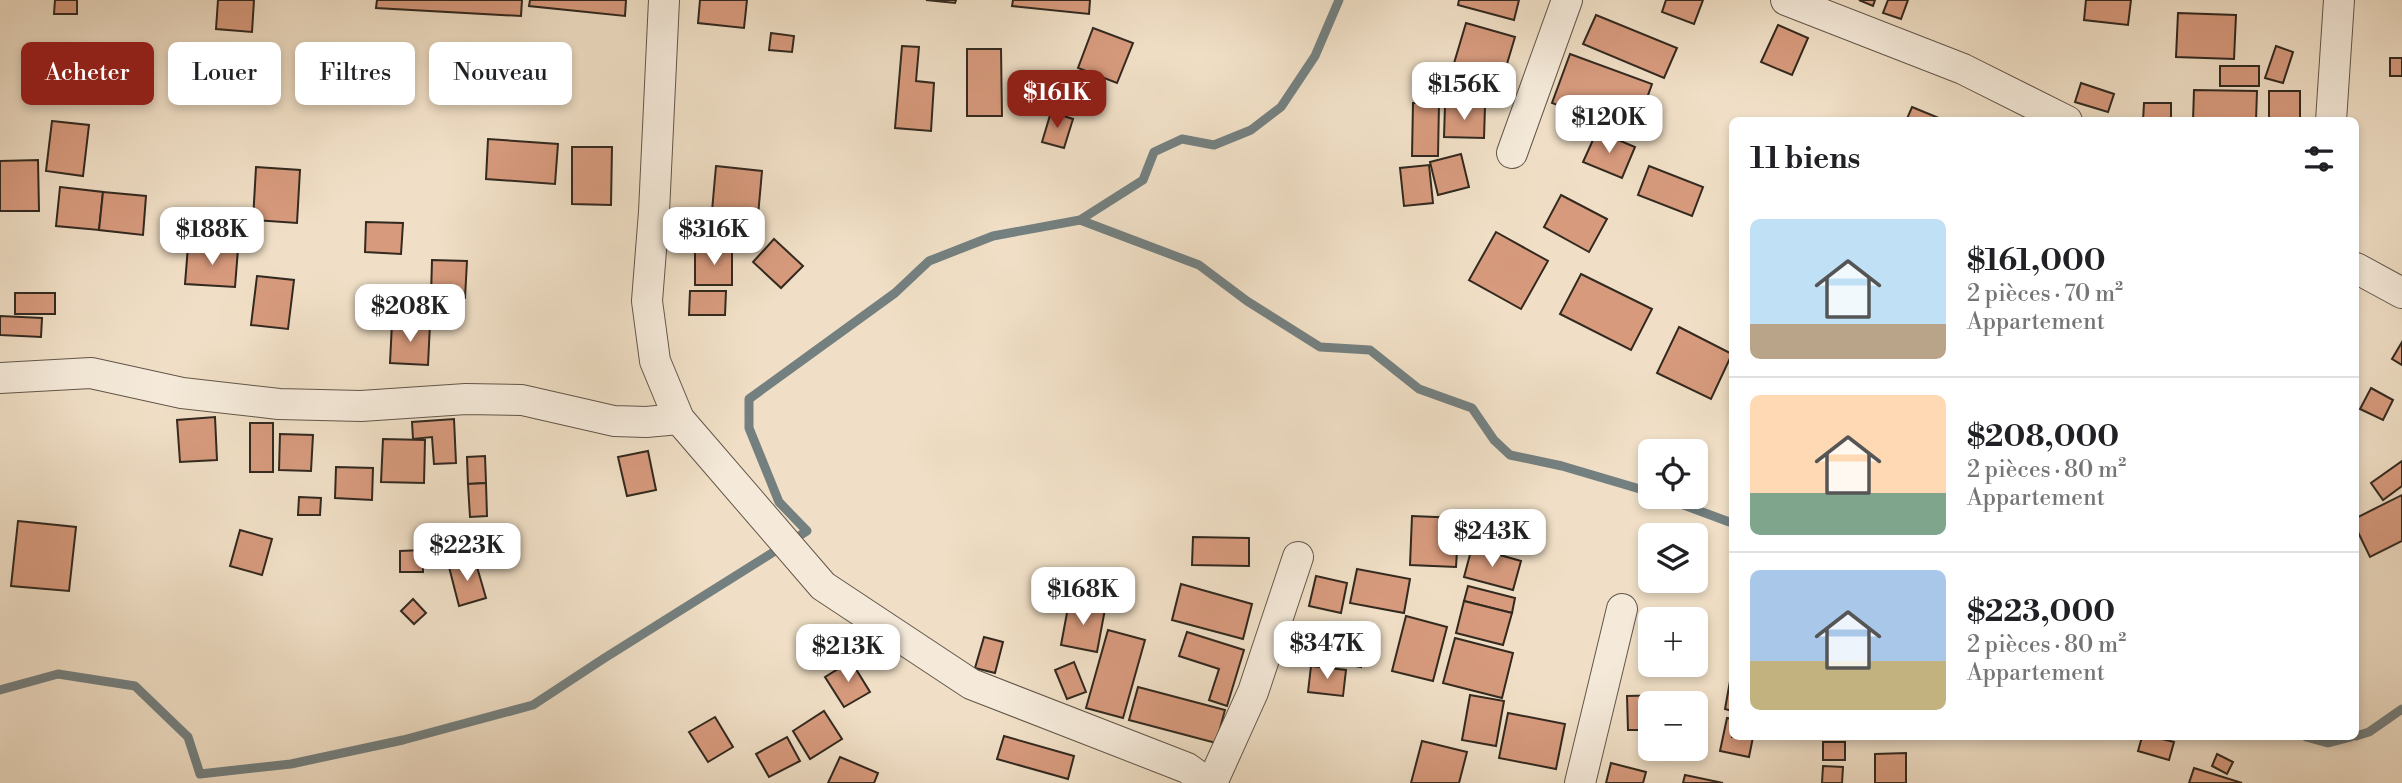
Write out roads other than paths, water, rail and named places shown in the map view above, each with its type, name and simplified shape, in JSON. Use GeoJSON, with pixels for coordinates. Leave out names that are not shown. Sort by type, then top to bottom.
{"type":"FeatureCollection","features":[{"type":"Feature","properties":{"kind":"street"},"geometry":{"type":"LineString","coordinates":[[664,0],[647,301],[655,361],[679,419],[822,586],[971,684],[1187,768],[1210,783],[1253,692],[1298,557]]}},
{"type":"Feature","properties":{"kind":"street"},"geometry":{"type":"LineString","coordinates":[[1512,153],[1567,0]]}},
{"type":"Feature","properties":{"kind":"street"},"geometry":{"type":"LineString","coordinates":[[1786,0],[1963,69],[2059,117]]}},
{"type":"Feature","properties":{"kind":"street"},"geometry":{"type":"LineString","coordinates":[[2331,117],[2339,0]]}},
{"type":"Feature","properties":{"kind":"street"},"geometry":{"type":"LineString","coordinates":[[2359,270],[2402,293]]}},
{"type":"Feature","properties":{"kind":"street"},"geometry":{"type":"LineString","coordinates":[[0,378],[91,373],[182,393],[278,404],[361,406],[466,399],[522,400],[614,421],[679,419]]}},
{"type":"Feature","properties":{"kind":"street"},"geometry":{"type":"LineString","coordinates":[[1580,783],[1622,609]]}},
{"type":"Feature","properties":{"kind":"waterway"},"geometry":{"type":"LineString","coordinates":[[0,690],[58,674],[135,686],[188,737],[200,774],[291,764],[403,740],[533,705],[807,531],[779,502],[749,428],[749,399],[895,293],[929,261],[993,236],[1080,220],[1143,180],[1154,152],[1182,139],[1214,145],[1251,130],[1281,107],[1315,56],[1339,0]]}},
{"type":"Feature","properties":{"kind":"waterway"},"geometry":{"type":"LineString","coordinates":[[1080,220],[1199,265],[1247,301],[1320,347],[1370,350],[1419,389],[1472,408],[1494,440],[1510,455],[1562,466],[1638,488]]}},
{"type":"Feature","properties":{"kind":"waterway"},"geometry":{"type":"LineString","coordinates":[[1694,509],[1729,522]]}},
{"type":"Feature","properties":{"kind":"waterway"},"geometry":{"type":"LineString","coordinates":[[2359,735],[2369,732],[2402,709]]}},
{"type":"Feature","properties":{"kind":"waterway"},"geometry":{"type":"LineString","coordinates":[[2317,740],[2328,743],[2340,740]]}}]}
